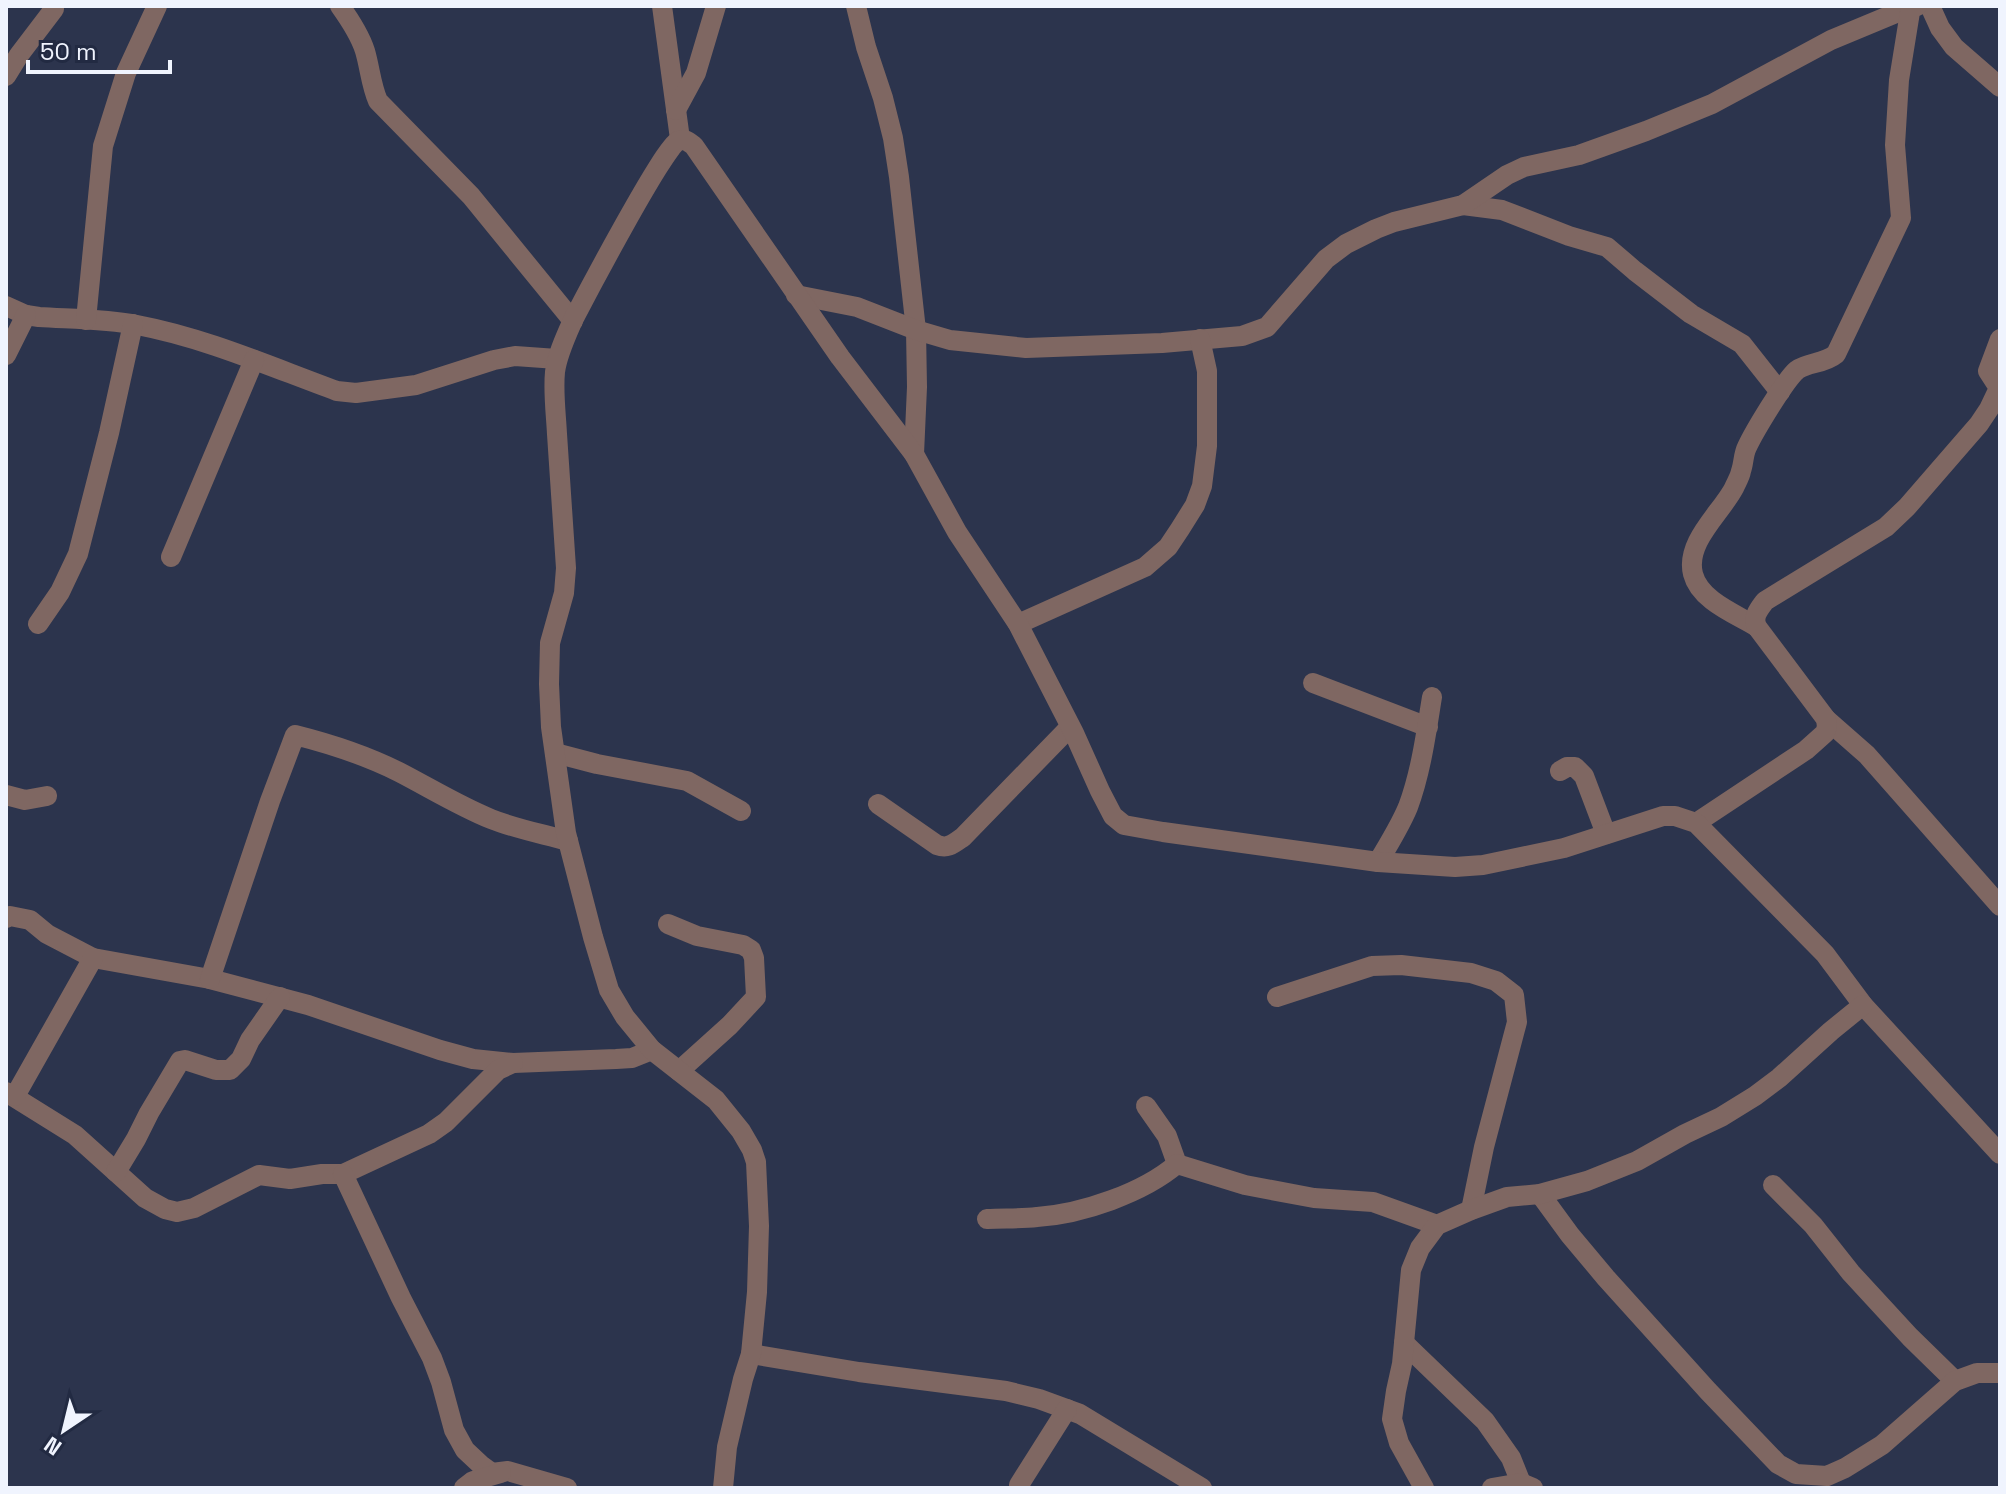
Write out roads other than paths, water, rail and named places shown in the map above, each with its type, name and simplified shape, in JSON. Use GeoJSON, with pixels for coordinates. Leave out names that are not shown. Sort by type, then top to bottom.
{"type":"FeatureCollection","features":[{"type":"Feature","properties":{"kind":"street"},"geometry":{"type":"LineString","coordinates":[[86,320],[103,146],[126,73],[157,6]]}},
{"type":"Feature","properties":{"kind":"street"},"geometry":{"type":"LineString","coordinates":[[340,6],[353,24],[364,49],[372,88],[378,101],[471,196],[573,321]]}},
{"type":"Feature","properties":{"kind":"street"},"geometry":{"type":"LineString","coordinates":[[662,6],[680,139]]}},
{"type":"Feature","properties":{"kind":"street"},"geometry":{"type":"LineString","coordinates":[[676,110],[696,73],[716,6]]}},
{"type":"Feature","properties":{"kind":"street"},"geometry":{"type":"LineString","coordinates":[[856,6],[893,138],[908,247],[916,330],[914,454]]}},
{"type":"Feature","properties":{"kind":"street"},"geometry":{"type":"LineString","coordinates":[[796,295],[857,307],[950,340],[1026,348],[1162,343],[1242,336],[1267,327],[1326,259],[1346,244],[1394,222],[1463,205],[1524,167],[1579,155],[1712,104],[1831,40],[1917,6]]}},
{"type":"Feature","properties":{"kind":"street"},"geometry":{"type":"LineString","coordinates":[[1917,6],[1954,47],[2000,87]]}},
{"type":"Feature","properties":{"kind":"street"},"geometry":{"type":"LineString","coordinates":[[1917,6],[1899,80],[1895,145],[1901,218],[1836,354],[1799,369],[1780,392],[1745,450],[1741,473],[1726,503],[1707,524],[1693,553],[1692,572],[1708,597],[1757,627],[1826,719],[1867,755],[2000,906]]}},
{"type":"Feature","properties":{"kind":"street"},"geometry":{"type":"LineString","coordinates":[[6,76],[54,9]]}},
{"type":"Feature","properties":{"kind":"street"},"geometry":{"type":"LineString","coordinates":[[723,1488],[727,1447],[751,1354],[759,1226],[756,1162],[741,1131],[716,1100],[652,1050],[625,1017],[609,990],[568,841],[551,727],[549,684],[550,643],[564,593],[566,568],[555,405],[557,359],[573,321],[665,156],[680,139],[694,146],[840,357],[914,454],[957,532],[1018,624],[1113,816],[1124,825],[1378,862],[1455,867],[1483,865],[1564,848],[1663,816],[1675,816],[1696,823],[1825,954],[1863,1005],[2000,1154]]}},
{"type":"Feature","properties":{"kind":"street"},"geometry":{"type":"LineString","coordinates":[[1463,205],[1502,210],[1607,247],[1691,314],[1742,344],[1780,392]]}},
{"type":"Feature","properties":{"kind":"street"},"geometry":{"type":"LineString","coordinates":[[6,306],[26,315],[133,324],[205,342],[337,391],[356,393],[416,385],[515,356],[557,359]]}},
{"type":"Feature","properties":{"kind":"street"},"geometry":{"type":"LineString","coordinates":[[6,355],[26,315]]}},
{"type":"Feature","properties":{"kind":"street"},"geometry":{"type":"LineString","coordinates":[[38,624],[60,592],[78,554],[133,324]]}},
{"type":"Feature","properties":{"kind":"street"},"geometry":{"type":"LineString","coordinates":[[1018,624],[1145,567],[1168,547],[1180,529],[1195,505],[1202,486],[1207,446],[1207,371],[1200,339]]}},
{"type":"Feature","properties":{"kind":"street"},"geometry":{"type":"LineString","coordinates":[[1757,627],[1755,617],[1765,601],[1886,527],[1979,424],[1999,390],[1988,371],[2000,339]]}},
{"type":"Feature","properties":{"kind":"street"},"geometry":{"type":"LineString","coordinates":[[171,557],[254,360]]}},
{"type":"Feature","properties":{"kind":"street"},"geometry":{"type":"LineString","coordinates":[[1313,683],[1428,727]]}},
{"type":"Feature","properties":{"kind":"street"},"geometry":{"type":"LineString","coordinates":[[1378,862],[1408,805],[1428,727],[1432,697]]}},
{"type":"Feature","properties":{"kind":"street"},"geometry":{"type":"LineString","coordinates":[[1696,823],[1806,750],[1825,733],[1826,719]]}},
{"type":"Feature","properties":{"kind":"street"},"geometry":{"type":"LineString","coordinates":[[878,804],[937,845],[945,847],[953,844],[1070,727]]}},
{"type":"Feature","properties":{"kind":"street"},"geometry":{"type":"LineString","coordinates":[[210,979],[295,735],[364,756],[494,820],[568,841]]}},
{"type":"Feature","properties":{"kind":"street"},"geometry":{"type":"LineString","coordinates":[[555,753],[687,781],[741,811]]}},
{"type":"Feature","properties":{"kind":"street"},"geometry":{"type":"LineString","coordinates":[[1560,771],[1575,767],[1584,776],[1606,834]]}},
{"type":"Feature","properties":{"kind":"street"},"geometry":{"type":"LineString","coordinates":[[6,795],[25,800],[47,796]]}},
{"type":"Feature","properties":{"kind":"street"},"geometry":{"type":"LineString","coordinates":[[6,918],[30,920],[47,934],[93,958],[210,979],[280,997],[473,1059],[513,1063],[632,1058],[652,1050]]}},
{"type":"Feature","properties":{"kind":"street"},"geometry":{"type":"LineString","coordinates":[[668,924],[697,936],[743,945],[751,950],[754,958],[756,997],[679,1071]]}},
{"type":"Feature","properties":{"kind":"street"},"geometry":{"type":"LineString","coordinates":[[93,958],[11,1094],[75,1135],[145,1198],[165,1209],[177,1212],[194,1208],[259,1175],[290,1179],[343,1174],[429,1134],[446,1122],[498,1070],[513,1063]]}},
{"type":"Feature","properties":{"kind":"street"},"geometry":{"type":"LineString","coordinates":[[1277,997],[1372,966],[1386,965],[1471,973],[1496,981],[1514,995],[1517,1022],[1471,1210]]}},
{"type":"Feature","properties":{"kind":"street"},"geometry":{"type":"LineString","coordinates":[[116,1172],[180,1061],[216,1070],[230,1070],[241,1059],[250,1040],[280,997]]}},
{"type":"Feature","properties":{"kind":"street"},"geometry":{"type":"LineString","coordinates":[[1424,1488],[1399,1443],[1392,1419],[1402,1364],[1411,1270],[1420,1248],[1437,1225],[1507,1197],[1540,1194],[1626,1167],[1721,1117],[1779,1078],[1863,1005]]}},
{"type":"Feature","properties":{"kind":"street"},"geometry":{"type":"LineString","coordinates":[[1146,1106],[1167,1136],[1177,1164]]}},
{"type":"Feature","properties":{"kind":"street"},"geometry":{"type":"LineString","coordinates":[[1177,1164],[1245,1185],[1314,1198],[1373,1202],[1437,1225]]}},
{"type":"Feature","properties":{"kind":"street"},"geometry":{"type":"LineString","coordinates":[[987,1219],[1039,1217],[1091,1206],[1138,1189],[1177,1164]]}},
{"type":"Feature","properties":{"kind":"street"},"geometry":{"type":"LineString","coordinates":[[343,1174],[432,1358],[454,1430],[465,1450],[492,1473],[508,1471],[567,1488]]}},
{"type":"Feature","properties":{"kind":"street"},"geometry":{"type":"LineString","coordinates":[[1773,1185],[1813,1225],[1851,1273],[1910,1337],[1955,1381]]}},
{"type":"Feature","properties":{"kind":"street"},"geometry":{"type":"LineString","coordinates":[[1540,1194],[1606,1278],[1778,1464],[1796,1474],[1827,1476]]}},
{"type":"Feature","properties":{"kind":"street"},"geometry":{"type":"LineString","coordinates":[[1404,1343],[1485,1421],[1527,1486],[1492,1488]]}},
{"type":"Feature","properties":{"kind":"street"},"geometry":{"type":"LineString","coordinates":[[751,1354],[1006,1391],[1039,1399],[1080,1414],[1202,1488]]}},
{"type":"Feature","properties":{"kind":"street"},"geometry":{"type":"LineString","coordinates":[[1802,1488],[1845,1468],[1882,1445],[1955,1381],[1977,1373],[2000,1373]]}},
{"type":"Feature","properties":{"kind":"street"},"geometry":{"type":"LineString","coordinates":[[1020,1488],[1067,1409]]}},
{"type":"Feature","properties":{"kind":"street"},"geometry":{"type":"LineString","coordinates":[[464,1488],[473,1481],[508,1471]]}}]}
